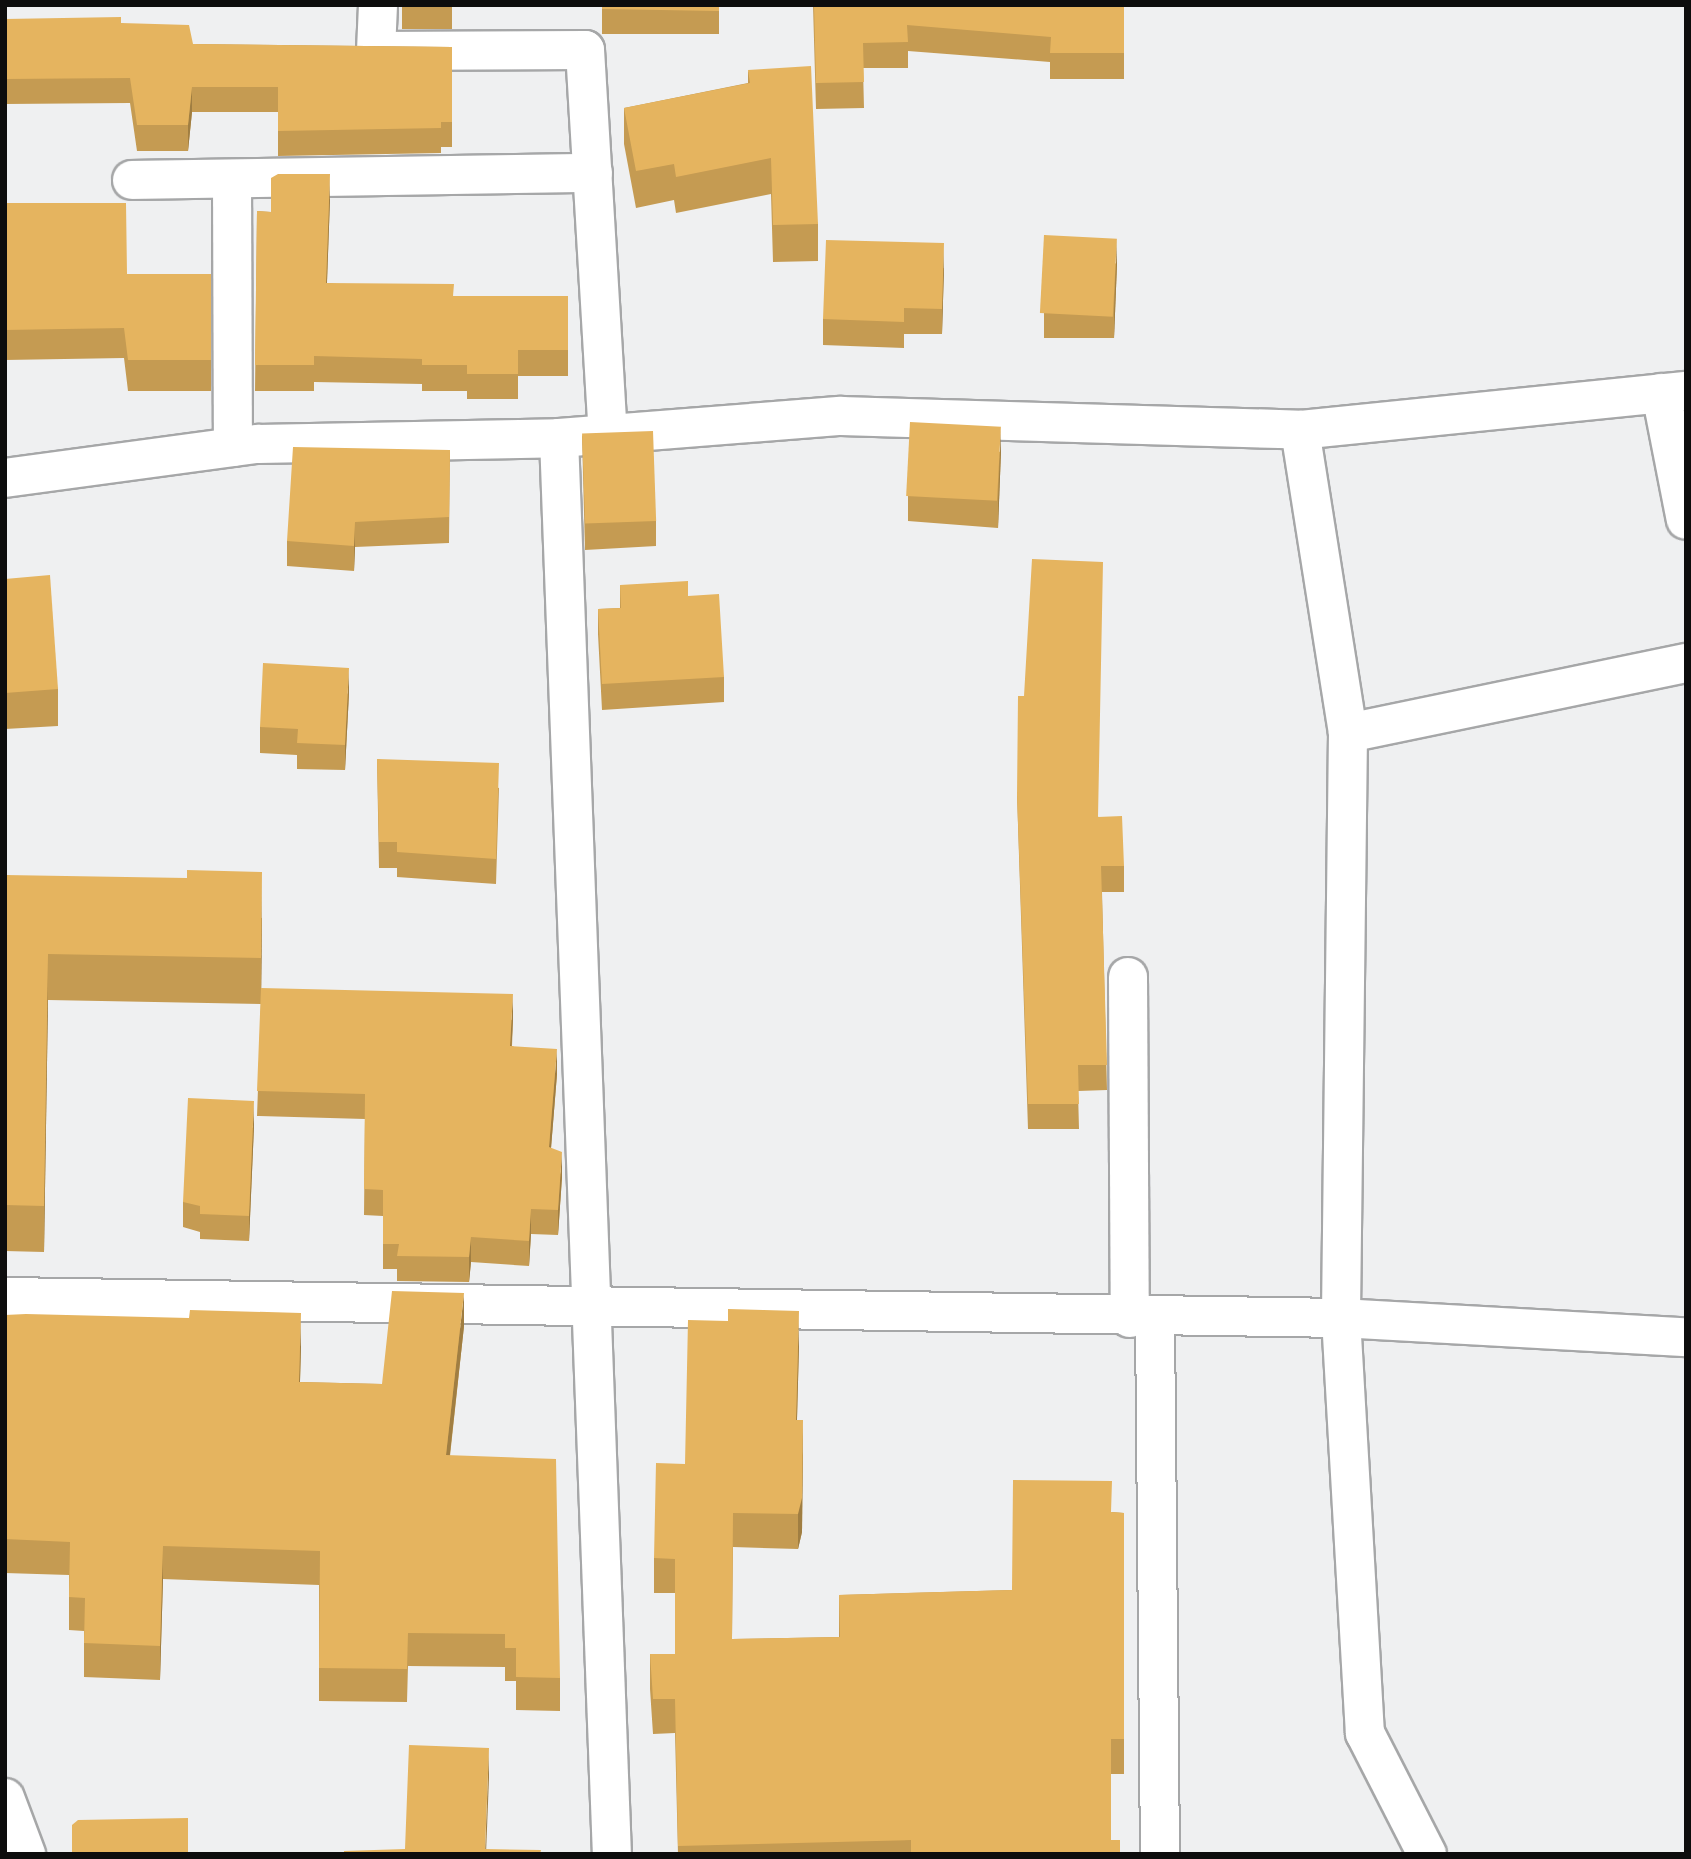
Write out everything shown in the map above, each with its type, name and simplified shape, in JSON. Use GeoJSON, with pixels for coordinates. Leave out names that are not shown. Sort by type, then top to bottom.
{"type":"FeatureCollection","features":[{"type":"Feature","properties":{"kind":"street"},"geometry":{"type":"LineString","coordinates":[[378,5],[376,51],[586,50],[608,433]]}},
{"type":"Feature","properties":{"kind":"street"},"geometry":{"type":"LineString","coordinates":[[132,180],[593,173]]}},
{"type":"Feature","properties":{"kind":"street"},"geometry":{"type":"LineString","coordinates":[[232,179],[233,447]]}},
{"type":"Feature","properties":{"kind":"street"},"geometry":{"type":"LineString","coordinates":[[5,478],[233,447],[559,438],[841,416],[1300,430],[1673,392],[1686,520]]}},
{"type":"Feature","properties":{"kind":"street"},"geometry":{"type":"LineString","coordinates":[[1300,430],[1348,733],[1341,1318],[1365,1733],[1427,1854]]}},
{"type":"Feature","properties":{"kind":"street"},"geometry":{"type":"LineString","coordinates":[[559,438],[612,1854]]}},
{"type":"Feature","properties":{"kind":"street"},"geometry":{"type":"LineString","coordinates":[[1348,733],[1686,663]]}},
{"type":"Feature","properties":{"kind":"street"},"geometry":{"type":"LineString","coordinates":[[1128,977],[1143,1318],[1160,1854]]}},
{"type":"Feature","properties":{"kind":"street"},"geometry":{"type":"LineString","coordinates":[[5,1297],[592,1305],[1143,1318],[1341,1318],[1686,1337]]}},
{"type":"Feature","properties":{"kind":"street"},"geometry":{"type":"LineString","coordinates":[[5,1798],[26,1854]]}},
{"type":"Feature","properties":{"kind":"building"},"geometry":{"type":"Polygon","coordinates":[[[602,5],[719,5],[719,11],[602,9],[602,5]]]}},
{"type":"Feature","properties":{"kind":"building"},"geometry":{"type":"Polygon","coordinates":[[[814,5],[1124,5],[1124,53],[1050,53],[1051,37],[907,25],[908,42],[863,43],[864,82],[816,83],[814,5]]]}},
{"type":"Feature","properties":{"kind":"building"},"geometry":{"type":"Polygon","coordinates":[[[121,17],[121,23],[189,25],[193,44],[452,47],[452,122],[441,122],[441,128],[278,131],[278,87],[192,87],[188,125],[137,125],[130,78],[5,79],[5,19],[121,17]]]}},
{"type":"Feature","properties":{"kind":"building"},"geometry":{"type":"Polygon","coordinates":[[[811,66],[818,224],[773,225],[771,158],[676,177],[674,164],[636,171],[624,108],[750,83],[748,70],[811,66]]]}},
{"type":"Feature","properties":{"kind":"building"},"geometry":{"type":"Polygon","coordinates":[[[278,174],[330,174],[326,283],[454,284],[453,296],[568,296],[568,350],[518,350],[518,374],[467,374],[467,365],[422,365],[422,359],[314,356],[314,365],[255,365],[257,211],[271,212],[271,178],[278,174]]]}},
{"type":"Feature","properties":{"kind":"building"},"geometry":{"type":"Polygon","coordinates":[[[5,203],[126,203],[127,274],[211,274],[211,360],[128,360],[124,328],[5,330],[5,203]]]}},
{"type":"Feature","properties":{"kind":"building"},"geometry":{"type":"Polygon","coordinates":[[[1044,235],[1117,239],[1113,317],[1040,313],[1044,235]]]}},
{"type":"Feature","properties":{"kind":"building"},"geometry":{"type":"Polygon","coordinates":[[[826,240],[944,243],[942,309],[904,308],[904,322],[823,319],[826,240]]]}},
{"type":"Feature","properties":{"kind":"building"},"geometry":{"type":"Polygon","coordinates":[[[910,422],[1001,427],[997,501],[906,496],[910,422]]]}},
{"type":"Feature","properties":{"kind":"building"},"geometry":{"type":"Polygon","coordinates":[[[653,431],[656,521],[585,523],[582,433],[653,431]]]}},
{"type":"Feature","properties":{"kind":"building"},"geometry":{"type":"Polygon","coordinates":[[[293,447],[450,450],[449,517],[355,522],[354,546],[287,541],[293,447]]]}},
{"type":"Feature","properties":{"kind":"building"},"geometry":{"type":"Polygon","coordinates":[[[1032,559],[1103,562],[1098,817],[1122,816],[1124,866],[1101,866],[1107,1065],[1078,1065],[1079,1104],[1028,1104],[1017,795],[1018,696],[1024,696],[1032,559]]]}},
{"type":"Feature","properties":{"kind":"building"},"geometry":{"type":"Polygon","coordinates":[[[50,575],[58,689],[5,693],[5,579],[50,575]]]}},
{"type":"Feature","properties":{"kind":"building"},"geometry":{"type":"Polygon","coordinates":[[[688,581],[688,596],[719,594],[724,677],[602,684],[598,609],[621,608],[620,585],[688,581]]]}},
{"type":"Feature","properties":{"kind":"building"},"geometry":{"type":"Polygon","coordinates":[[[263,663],[349,668],[345,745],[297,743],[298,729],[260,727],[263,663]]]}},
{"type":"Feature","properties":{"kind":"building"},"geometry":{"type":"Polygon","coordinates":[[[377,759],[499,763],[496,859],[397,852],[397,842],[379,842],[377,759]]]}},
{"type":"Feature","properties":{"kind":"building"},"geometry":{"type":"Polygon","coordinates":[[[187,870],[262,872],[261,958],[48,954],[44,1206],[5,1205],[5,875],[187,878],[187,870]]]}},
{"type":"Feature","properties":{"kind":"building"},"geometry":{"type":"Polygon","coordinates":[[[261,988],[513,994],[510,1046],[557,1049],[549,1147],[562,1152],[558,1210],[531,1209],[529,1241],[471,1237],[469,1257],[397,1256],[399,1244],[383,1244],[383,1190],[364,1189],[365,1094],[257,1091],[261,988]]]}},
{"type":"Feature","properties":{"kind":"building"},"geometry":{"type":"Polygon","coordinates":[[[188,1098],[254,1101],[249,1216],[200,1214],[200,1206],[183,1202],[188,1098]]]}},
{"type":"Feature","properties":{"kind":"building"},"geometry":{"type":"Polygon","coordinates":[[[392,1291],[464,1293],[446,1455],[556,1459],[560,1678],[516,1677],[516,1648],[505,1648],[505,1634],[408,1633],[407,1669],[319,1668],[320,1551],[163,1546],[160,1646],[84,1643],[85,1598],[69,1597],[70,1542],[5,1539],[5,1315],[189,1318],[190,1310],[301,1313],[299,1382],[382,1384],[392,1291]]]}},
{"type":"Feature","properties":{"kind":"building"},"geometry":{"type":"Polygon","coordinates":[[[728,1309],[799,1311],[796,1420],[803,1420],[802,1498],[798,1514],[733,1513],[732,1639],[840,1637],[839,1595],[1012,1590],[1013,1480],[1112,1481],[1111,1512],[1124,1513],[1124,1739],[1111,1739],[1111,1840],[1120,1840],[1120,1854],[911,1854],[911,1840],[678,1846],[675,1699],[653,1699],[650,1654],[675,1654],[675,1559],[654,1558],[656,1463],[685,1464],[688,1320],[728,1321],[728,1309]]]}},
{"type":"Feature","properties":{"kind":"building"},"geometry":{"type":"Polygon","coordinates":[[[409,1745],[489,1748],[485,1849],[541,1850],[540,1854],[344,1854],[344,1851],[405,1849],[409,1745]]]}},
{"type":"Feature","properties":{"kind":"building"},"geometry":{"type":"Polygon","coordinates":[[[188,1818],[188,1854],[72,1854],[72,1825],[78,1820],[188,1818]]]}}]}
